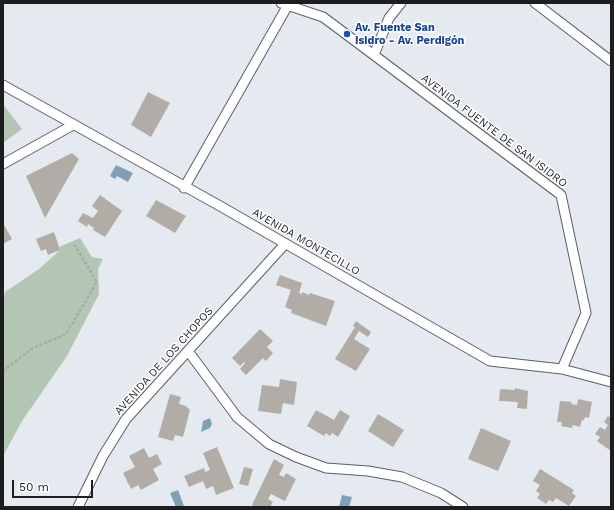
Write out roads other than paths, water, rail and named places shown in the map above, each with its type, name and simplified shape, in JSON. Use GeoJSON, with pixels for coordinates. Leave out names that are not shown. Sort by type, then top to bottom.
{"type":"FeatureCollection","features":[{"type":"Feature","properties":{"kind":"street"},"geometry":{"type":"LineString","coordinates":[[374,55],[389,18],[401,3]]}},
{"type":"Feature","properties":{"kind":"street"},"geometry":{"type":"LineString","coordinates":[[535,3],[611,61]]}},
{"type":"Feature","properties":{"kind":"street"},"geometry":{"type":"LineString","coordinates":[[184,188],[285,4]]}},
{"type":"Feature","properties":{"kind":"street","name":"AVENIDA FUENTE DE SAN ISIDRO"},"geometry":{"type":"LineString","coordinates":[[285,4],[323,17],[561,195],[586,313],[562,369]]}},
{"type":"Feature","properties":{"kind":"street","name":"AVENIDA MONTECILLO"},"geometry":{"type":"LineString","coordinates":[[3,85],[73,126],[110,144],[184,188],[220,206],[490,361],[562,369],[611,382]]}},
{"type":"Feature","properties":{"kind":"street"},"geometry":{"type":"LineString","coordinates":[[3,164],[73,126]]}},
{"type":"Feature","properties":{"kind":"street","name":"AVENIDA DE LOS CHOPOS"},"geometry":{"type":"LineString","coordinates":[[78,507],[103,456],[126,419],[285,244]]}},
{"type":"Feature","properties":{"kind":"street"},"geometry":{"type":"LineString","coordinates":[[188,351],[237,417],[269,444],[296,457],[326,468],[368,470],[402,477],[441,493],[463,507]]}},
{"type":"Feature","properties":{"kind":"water"},"geometry":{"type":"Polygon","coordinates":[[[116,165],[133,173],[128,182],[117,176],[115,179],[110,176],[116,165]]]}},
{"type":"Feature","properties":{"kind":"water"},"geometry":{"type":"Polygon","coordinates":[[[210,418],[212,424],[210,428],[201,432],[203,421],[210,418]]]}},
{"type":"Feature","properties":{"kind":"water"},"geometry":{"type":"Polygon","coordinates":[[[178,490],[184,506],[182,507],[176,507],[170,493],[178,490]]]}},
{"type":"Feature","properties":{"kind":"water"},"geometry":{"type":"Polygon","coordinates":[[[342,495],[352,497],[349,507],[339,507],[342,495]]]}},
{"type":"Feature","properties":{"kind":"place","name":"Av. Fuente San Isidro - Av. Perdigón"},"geometry":{"type":"Point","coordinates":[347,34]}}]}
